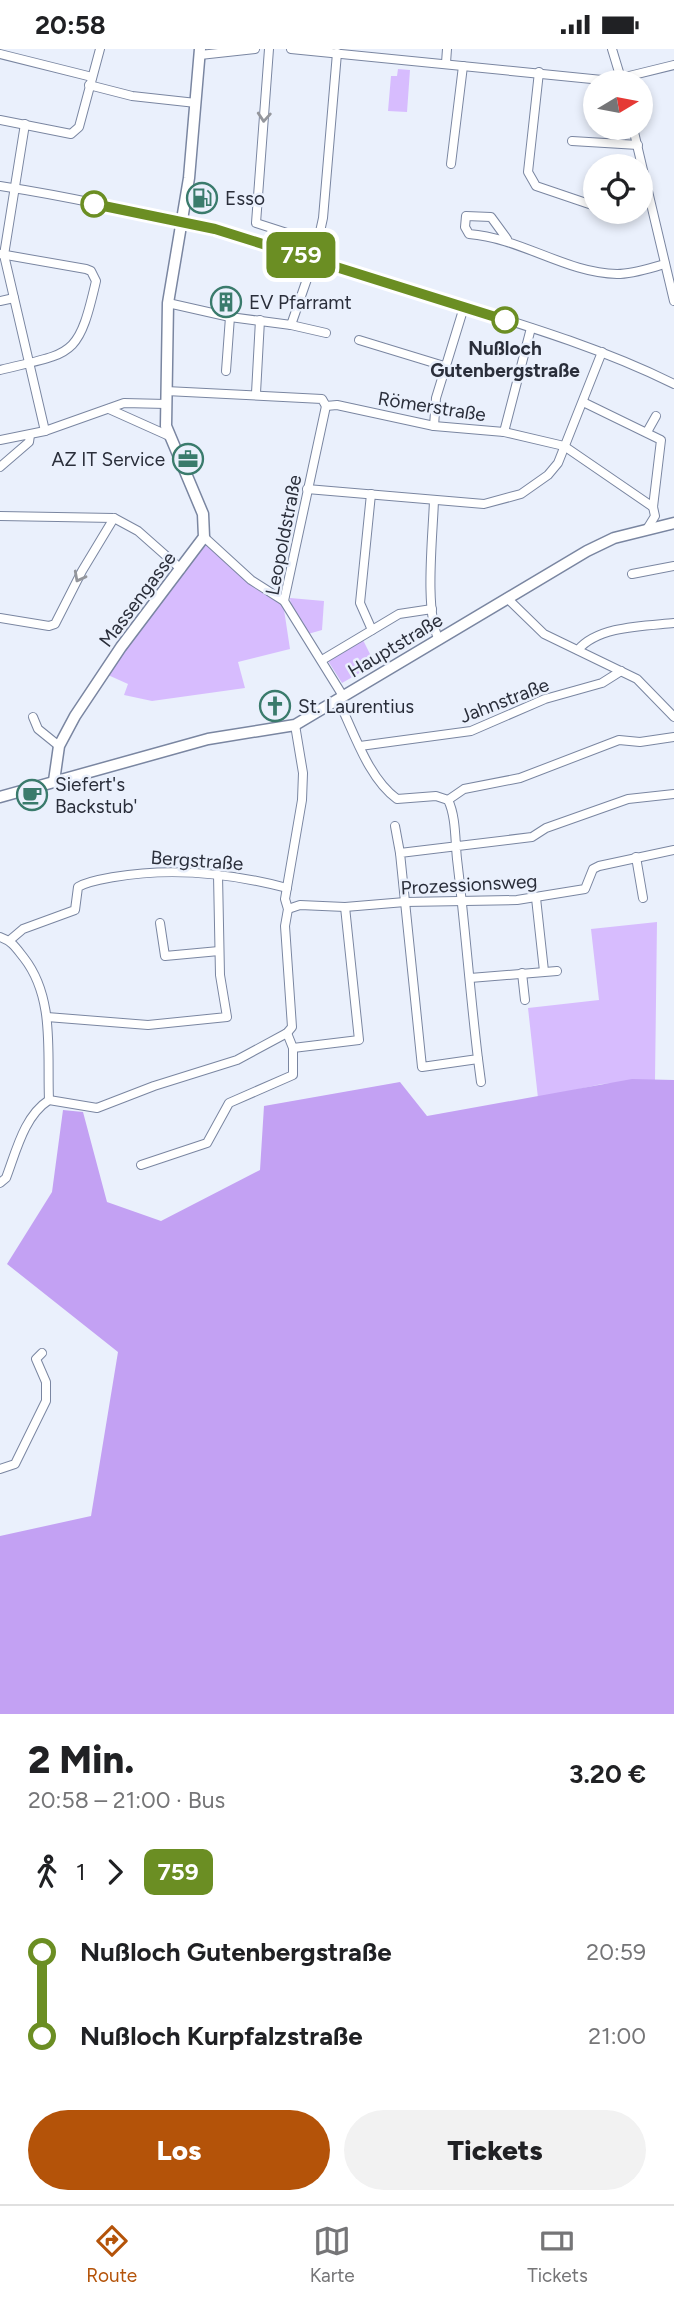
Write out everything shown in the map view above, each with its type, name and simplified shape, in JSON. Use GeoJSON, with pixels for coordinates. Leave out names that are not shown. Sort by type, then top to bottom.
{"type":"FeatureCollection","features":[{"type":"Feature","properties":{"kind":"main road"},"geometry":{"type":"LineString","coordinates":[[200,52],[197,103],[183,221],[167,303],[166,404],[167,435],[203,514],[204,537]]}},
{"type":"Feature","properties":{"kind":"main road","name":"Hauptstraße"},"geometry":{"type":"LineString","coordinates":[[0,797],[208,739],[295,726],[587,551],[614,538],[674,523]]}},
{"type":"Feature","properties":{"kind":"main road","name":"Massengasse"},"geometry":{"type":"LineString","coordinates":[[54,781],[59,746],[75,716],[121,646],[204,537]]}},
{"type":"Feature","properties":{"kind":"street"},"geometry":{"type":"LineString","coordinates":[[0,120],[71,134],[79,127],[100,49]]}},
{"type":"Feature","properties":{"kind":"street"},"geometry":{"type":"LineString","coordinates":[[200,52],[254,49]]}},
{"type":"Feature","properties":{"kind":"street"},"geometry":{"type":"LineString","coordinates":[[269,49],[256,223],[318,243]]}},
{"type":"Feature","properties":{"kind":"street"},"geometry":{"type":"LineString","coordinates":[[291,49],[337,53],[347,51],[463,66],[583,77]]}},
{"type":"Feature","properties":{"kind":"street"},"geometry":{"type":"LineString","coordinates":[[446,63],[447,49]]}},
{"type":"Feature","properties":{"kind":"street"},"geometry":{"type":"LineString","coordinates":[[611,49],[618,70]]}},
{"type":"Feature","properties":{"kind":"street"},"geometry":{"type":"LineString","coordinates":[[291,325],[318,243],[329,176],[337,53]]}},
{"type":"Feature","properties":{"kind":"street"},"geometry":{"type":"LineString","coordinates":[[0,54],[126,94],[197,103]]}},
{"type":"Feature","properties":{"kind":"street"},"geometry":{"type":"LineString","coordinates":[[653,71],[674,65]]}},
{"type":"Feature","properties":{"kind":"street"},"geometry":{"type":"LineString","coordinates":[[451,164],[463,66]]}},
{"type":"Feature","properties":{"kind":"street"},"geometry":{"type":"LineString","coordinates":[[539,72],[528,172],[536,186],[583,202]]}},
{"type":"Feature","properties":{"kind":"street"},"geometry":{"type":"LineString","coordinates":[[26,124],[2,255],[46,431]]}},
{"type":"Feature","properties":{"kind":"street"},"geometry":{"type":"LineString","coordinates":[[637,140],[640,154]]}},
{"type":"Feature","properties":{"kind":"street"},"geometry":{"type":"LineString","coordinates":[[572,141],[638,145]]}},
{"type":"Feature","properties":{"kind":"street"},"geometry":{"type":"LineString","coordinates":[[0,186],[183,221],[314,259],[602,352],[674,384]]}},
{"type":"Feature","properties":{"kind":"street"},"geometry":{"type":"LineString","coordinates":[[653,214],[674,301]]}},
{"type":"Feature","properties":{"kind":"street"},"geometry":{"type":"LineString","coordinates":[[507,239],[491,217],[466,216],[465,227],[469,234],[507,239],[603,273],[629,273],[665,264]]}},
{"type":"Feature","properties":{"kind":"street"},"geometry":{"type":"LineString","coordinates":[[0,370],[61,354],[76,344],[96,281],[86,269],[2,255]]}},
{"type":"Feature","properties":{"kind":"street"},"geometry":{"type":"LineString","coordinates":[[0,302],[14,298]]}},
{"type":"Feature","properties":{"kind":"street"},"geometry":{"type":"LineString","coordinates":[[167,303],[326,333]]}},
{"type":"Feature","properties":{"kind":"street"},"geometry":{"type":"LineString","coordinates":[[435,426],[436,398],[464,307]]}},
{"type":"Feature","properties":{"kind":"street"},"geometry":{"type":"LineString","coordinates":[[226,371],[230,317]]}},
{"type":"Feature","properties":{"kind":"street"},"geometry":{"type":"LineString","coordinates":[[256,393],[260,320]]}},
{"type":"Feature","properties":{"kind":"street"},"geometry":{"type":"LineString","coordinates":[[503,432],[531,328]]}},
{"type":"Feature","properties":{"kind":"street"},"geometry":{"type":"LineString","coordinates":[[359,340],[444,366]]}},
{"type":"Feature","properties":{"kind":"street"},"geometry":{"type":"LineString","coordinates":[[307,489],[484,504],[509,499],[548,475],[558,463],[602,352]]}},
{"type":"Feature","properties":{"kind":"street","name":"Römerstraße"},"geometry":{"type":"LineString","coordinates":[[166,391],[256,393],[322,399],[326,406],[338,405],[435,426],[503,432],[564,446],[653,507]]}},
{"type":"Feature","properties":{"kind":"street"},"geometry":{"type":"LineString","coordinates":[[583,402],[661,440],[653,507],[655,516],[647,529]]}},
{"type":"Feature","properties":{"kind":"street"},"geometry":{"type":"LineString","coordinates":[[0,440],[46,431],[124,403],[166,404]]}},
{"type":"Feature","properties":{"kind":"street","name":"Leopoldstraße"},"geometry":{"type":"LineString","coordinates":[[326,406],[284,601],[286,609],[322,660],[341,698]]}},
{"type":"Feature","properties":{"kind":"street"},"geometry":{"type":"LineString","coordinates":[[109,409],[167,435]]}},
{"type":"Feature","properties":{"kind":"street"},"geometry":{"type":"LineString","coordinates":[[647,432],[656,417]]}},
{"type":"Feature","properties":{"kind":"street"},"geometry":{"type":"LineString","coordinates":[[0,467],[29,442],[30,435]]}},
{"type":"Feature","properties":{"kind":"street"},"geometry":{"type":"LineString","coordinates":[[371,494],[360,603],[372,630]]}},
{"type":"Feature","properties":{"kind":"street"},"geometry":{"type":"LineString","coordinates":[[434,500],[432,628],[439,640]]}},
{"type":"Feature","properties":{"kind":"street"},"geometry":{"type":"LineString","coordinates":[[0,516],[114,519],[138,531],[181,569]]}},
{"type":"Feature","properties":{"kind":"street"},"geometry":{"type":"LineString","coordinates":[[0,618],[52,626],[114,519]]}},
{"type":"Feature","properties":{"kind":"street"},"geometry":{"type":"LineString","coordinates":[[204,537],[251,580],[284,601]]}},
{"type":"Feature","properties":{"kind":"street"},"geometry":{"type":"LineString","coordinates":[[632,574],[674,566]]}},
{"type":"Feature","properties":{"kind":"street"},"geometry":{"type":"LineString","coordinates":[[507,598],[544,634],[637,679],[674,716]]}},
{"type":"Feature","properties":{"kind":"street"},"geometry":{"type":"LineString","coordinates":[[322,660],[399,614],[432,609]]}},
{"type":"Feature","properties":{"kind":"street"},"geometry":{"type":"LineString","coordinates":[[578,650],[587,639],[640,626],[674,623]]}},
{"type":"Feature","properties":{"kind":"street","name":"Jahnstraße"},"geometry":{"type":"LineString","coordinates":[[360,746],[471,731],[545,699],[602,683],[621,671]]}},
{"type":"Feature","properties":{"kind":"street"},"geometry":{"type":"LineString","coordinates":[[341,698],[360,746],[380,781],[397,799],[436,796],[448,800]]}},
{"type":"Feature","properties":{"kind":"street"},"geometry":{"type":"LineString","coordinates":[[33,717],[38,729],[59,746]]}},
{"type":"Feature","properties":{"kind":"street"},"geometry":{"type":"LineString","coordinates":[[49,1100],[97,1108],[154,1086],[237,1060],[287,1033],[294,1023],[285,926],[288,909],[287,888],[302,800],[303,773],[295,726]]}},
{"type":"Feature","properties":{"kind":"street"},"geometry":{"type":"LineString","coordinates":[[448,800],[464,789],[520,778],[620,740],[640,742],[674,737]]}},
{"type":"Feature","properties":{"kind":"street"},"geometry":{"type":"LineString","coordinates":[[400,853],[532,837],[546,828],[628,799],[674,793]]}},
{"type":"Feature","properties":{"kind":"street"},"geometry":{"type":"LineString","coordinates":[[448,800],[462,901],[481,1082]]}},
{"type":"Feature","properties":{"kind":"street"},"geometry":{"type":"LineString","coordinates":[[395,827],[422,1066],[478,1059]]}},
{"type":"Feature","properties":{"kind":"street","name":"Prozessionsweg"},"geometry":{"type":"LineString","coordinates":[[288,909],[295,906],[345,907],[405,902],[536,898],[585,889],[593,869],[674,850]]}},
{"type":"Feature","properties":{"kind":"street"},"geometry":{"type":"LineString","coordinates":[[636,857],[643,898]]}},
{"type":"Feature","properties":{"kind":"street","name":"Bergstraße"},"geometry":{"type":"LineString","coordinates":[[10,940],[23,929],[75,910],[78,887],[82,884],[162,871],[218,875],[287,888]]}},
{"type":"Feature","properties":{"kind":"street"},"geometry":{"type":"LineString","coordinates":[[47,1017],[148,1025],[227,1017],[219,951],[218,875]]}},
{"type":"Feature","properties":{"kind":"street"},"geometry":{"type":"LineString","coordinates":[[536,898],[544,971]]}},
{"type":"Feature","properties":{"kind":"street"},"geometry":{"type":"LineString","coordinates":[[293,1048],[359,1040],[345,907]]}},
{"type":"Feature","properties":{"kind":"street"},"geometry":{"type":"LineString","coordinates":[[160,923],[165,956],[219,951]]}},
{"type":"Feature","properties":{"kind":"street"},"geometry":{"type":"LineString","coordinates":[[0,937],[10,940],[37,978],[47,1017],[49,1100],[29,1120],[6,1178],[0,1183]]}},
{"type":"Feature","properties":{"kind":"street"},"geometry":{"type":"LineString","coordinates":[[470,978],[557,971]]}},
{"type":"Feature","properties":{"kind":"street"},"geometry":{"type":"LineString","coordinates":[[522,973],[525,1000]]}},
{"type":"Feature","properties":{"kind":"street"},"geometry":{"type":"LineString","coordinates":[[141,1165],[207,1143],[229,1104],[293,1075],[293,1048],[287,1033]]}},
{"type":"Feature","properties":{"kind":"street"},"geometry":{"type":"LineString","coordinates":[[0,1469],[15,1464],[46,1401],[46,1382],[36,1359],[41,1353]]}},
{"type":"Feature","properties":{"kind":"shaded area"},"geometry":{"type":"Polygon","coordinates":[[[398,69],[410,70],[407,112],[388,111],[391,76],[397,76],[398,69]]]}},
{"type":"Feature","properties":{"kind":"shaded area"},"geometry":{"type":"Polygon","coordinates":[[[206,543],[283,603],[290,649],[238,662],[245,688],[152,701],[124,695],[128,684],[108,675],[118,656],[206,543]]]}},
{"type":"Feature","properties":{"kind":"shaded area"},"geometry":{"type":"Polygon","coordinates":[[[290,598],[324,601],[322,630],[308,634],[291,608],[290,598]]]}},
{"type":"Feature","properties":{"kind":"shaded area"},"geometry":{"type":"Polygon","coordinates":[[[363,640],[375,664],[342,683],[328,661],[363,640]]]}},
{"type":"Feature","properties":{"kind":"shaded area"},"geometry":{"type":"Polygon","coordinates":[[[657,922],[655,1080],[602,1084],[538,1098],[528,1008],[599,1000],[591,929],[657,922]]]}},
{"type":"Feature","properties":{"kind":"shaded area"},"geometry":{"type":"Polygon","coordinates":[[[632,1079],[674,1080],[674,1714],[0,1714],[0,1536],[91,1516],[118,1352],[7,1264],[52,1192],[63,1110],[83,1112],[107,1202],[161,1221],[260,1170],[264,1106],[400,1082],[427,1116],[632,1079]]]}},
{"type":"Feature","properties":{"kind":"bus line","name":"759"},"geometry":{"type":"LineString","coordinates":[[94,204],[215,229],[505,320]]}},
{"type":"Feature","properties":{"kind":"place","name":"Esso"},"geometry":{"type":"Point","coordinates":[202,198]}},
{"type":"Feature","properties":{"kind":"place","name":"EV Pfarramt"},"geometry":{"type":"Point","coordinates":[226,302]}},
{"type":"Feature","properties":{"kind":"place","name":"Nußloch Gutenbergstraße"},"geometry":{"type":"Point","coordinates":[505,320]}},
{"type":"Feature","properties":{"kind":"place","name":"AZ IT Service"},"geometry":{"type":"Point","coordinates":[188,459]}},
{"type":"Feature","properties":{"kind":"place","name":"St. Laurentius"},"geometry":{"type":"Point","coordinates":[275,706]}},
{"type":"Feature","properties":{"kind":"place","name":"Siefert's Backstub'"},"geometry":{"type":"Point","coordinates":[32,795]}}]}
